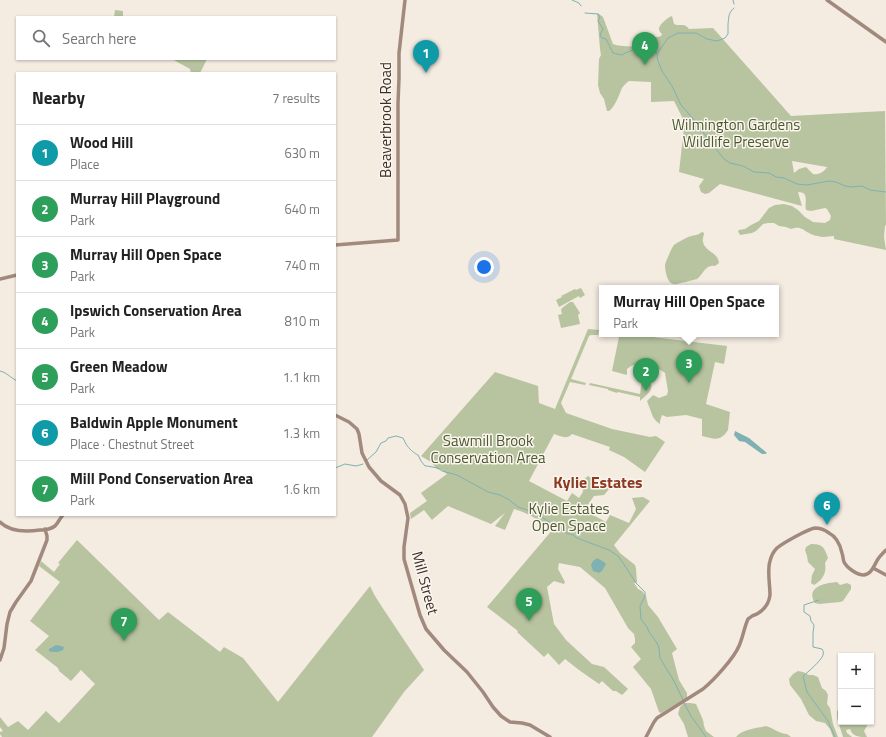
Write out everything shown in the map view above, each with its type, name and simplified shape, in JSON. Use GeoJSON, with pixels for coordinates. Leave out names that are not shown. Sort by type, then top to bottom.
{"type":"FeatureCollection","features":[{"type":"Feature","properties":{"kind":"street","name":"Beaverbrook Road"},"geometry":{"type":"LineString","coordinates":[[336,245],[398,240],[399,55],[405,0]]}},
{"type":"Feature","properties":{"kind":"street"},"geometry":{"type":"LineString","coordinates":[[827,0],[886,42]]}},
{"type":"Feature","properties":{"kind":"street"},"geometry":{"type":"LineString","coordinates":[[0,279],[16,275]]}},
{"type":"Feature","properties":{"kind":"street","name":"Mill Street"},"geometry":{"type":"LineString","coordinates":[[336,415],[349,422],[357,429],[362,453],[368,464],[379,479],[399,494],[404,502],[408,518],[404,544],[404,556],[420,615],[429,634],[467,672],[501,716],[509,721],[524,723],[534,727],[550,737]]}},
{"type":"Feature","properties":{"kind":"street"},"geometry":{"type":"LineString","coordinates":[[0,522],[7,527],[30,532],[45,530],[55,526],[62,516]]}},
{"type":"Feature","properties":{"kind":"street"},"geometry":{"type":"LineString","coordinates":[[646,737],[657,718],[703,689],[735,654],[748,619],[763,610],[769,600],[769,562],[775,551],[781,545],[810,529],[820,529],[837,539],[842,550],[844,562],[857,573],[863,575],[868,573],[873,568],[877,560],[886,550]]}},
{"type":"Feature","properties":{"kind":"street"},"geometry":{"type":"LineString","coordinates":[[0,660],[5,644],[9,614],[14,604],[29,585],[33,577],[47,539],[45,530]]}},
{"type":"Feature","properties":{"kind":"street"},"geometry":{"type":"LineString","coordinates":[[873,568],[886,575]]}},
{"type":"Feature","properties":{"kind":"green space"},"geometry":{"type":"Polygon","coordinates":[[[115,10],[123,11],[123,16],[114,16],[115,10]]]}},
{"type":"Feature","properties":{"kind":"green space","name":"Wilmington Gardens Wildlife Preserve"},"geometry":{"type":"Polygon","coordinates":[[[597,13],[603,17],[613,44],[628,46],[636,46],[647,39],[647,37],[661,36],[662,34],[659,30],[660,26],[664,21],[672,16],[674,24],[684,25],[689,29],[713,28],[791,116],[885,111],[886,225],[884,237],[886,250],[834,239],[834,236],[816,236],[801,228],[791,229],[774,223],[763,224],[752,233],[740,235],[739,230],[745,229],[759,221],[769,208],[775,205],[784,204],[792,206],[813,222],[825,223],[830,220],[831,216],[825,208],[811,211],[806,210],[806,198],[802,192],[798,192],[802,206],[720,184],[709,193],[705,194],[701,192],[699,186],[704,179],[679,172],[684,128],[682,117],[674,101],[651,102],[651,82],[629,81],[622,88],[613,107],[607,111],[598,85],[599,59],[601,55],[597,13]],[[792,161],[794,173],[799,169],[806,167],[813,174],[819,174],[827,167],[792,161]]]}},
{"type":"Feature","properties":{"kind":"green space"},"geometry":{"type":"Polygon","coordinates":[[[174,60],[206,60],[200,72],[191,72],[190,69],[174,60]]]}},
{"type":"Feature","properties":{"kind":"green space"},"geometry":{"type":"Polygon","coordinates":[[[702,232],[704,233],[704,245],[716,256],[719,263],[715,266],[706,268],[697,279],[677,284],[671,283],[665,270],[665,265],[673,246],[688,237],[702,232]]]}},
{"type":"Feature","properties":{"kind":"green space"},"geometry":{"type":"Polygon","coordinates":[[[581,288],[585,295],[580,298],[579,296],[559,307],[556,300],[575,289],[581,288]]]}},
{"type":"Feature","properties":{"kind":"green space"},"geometry":{"type":"Polygon","coordinates":[[[570,302],[573,302],[580,313],[578,315],[580,324],[561,328],[558,315],[562,314],[562,308],[570,302]]]}},
{"type":"Feature","properties":{"kind":"green space"},"geometry":{"type":"Polygon","coordinates":[[[588,329],[599,330],[598,335],[589,336],[571,379],[586,383],[585,385],[570,382],[561,403],[566,413],[612,429],[650,437],[656,436],[665,442],[645,472],[624,457],[609,450],[610,447],[572,434],[566,437],[554,434],[529,481],[567,501],[572,493],[579,498],[583,492],[582,481],[588,476],[609,489],[604,495],[594,496],[584,510],[606,522],[610,515],[629,523],[636,509],[632,498],[643,497],[650,501],[614,545],[620,553],[635,565],[637,582],[634,583],[646,596],[648,605],[658,617],[677,649],[672,653],[679,680],[687,693],[687,698],[661,713],[659,712],[651,689],[633,667],[641,659],[631,647],[635,643],[634,634],[628,628],[605,588],[580,567],[559,563],[558,569],[565,582],[564,584],[554,581],[547,587],[554,624],[566,640],[592,664],[604,667],[628,689],[622,695],[616,691],[613,691],[602,681],[599,684],[565,659],[559,665],[548,653],[544,657],[517,632],[518,631],[487,607],[554,528],[514,509],[505,530],[495,526],[505,513],[491,524],[448,506],[432,520],[424,510],[411,519],[410,513],[427,501],[421,493],[447,474],[442,470],[437,469],[431,462],[421,456],[495,372],[538,386],[539,403],[555,409],[588,329]]]}},
{"type":"Feature","properties":{"kind":"green space"},"geometry":{"type":"Polygon","coordinates":[[[619,337],[653,337],[727,346],[724,364],[715,362],[706,404],[730,412],[728,430],[717,439],[702,436],[702,419],[686,415],[667,417],[662,415],[660,424],[653,417],[647,401],[653,395],[659,398],[667,395],[668,391],[665,373],[646,364],[636,364],[631,366],[627,369],[627,375],[612,371],[619,337]]]}},
{"type":"Feature","properties":{"kind":"green space"},"geometry":{"type":"Polygon","coordinates":[[[642,380],[650,381],[651,390],[640,401],[640,397],[617,393],[608,389],[589,385],[590,383],[640,394],[642,380]]]}},
{"type":"Feature","properties":{"kind":"green space"},"geometry":{"type":"Polygon","coordinates":[[[77,540],[159,620],[168,612],[220,652],[224,647],[243,658],[278,702],[370,586],[384,610],[424,670],[404,692],[372,737],[2,737],[0,734],[0,732],[3,731],[0,727],[0,717],[8,727],[18,721],[28,730],[46,711],[59,723],[95,684],[81,670],[71,681],[59,671],[58,668],[35,650],[49,636],[30,621],[60,582],[39,566],[41,561],[54,572],[60,564],[58,563],[77,540]]]}},
{"type":"Feature","properties":{"kind":"green space"},"geometry":{"type":"Polygon","coordinates":[[[811,544],[821,546],[828,558],[825,563],[823,576],[814,585],[811,583],[812,575],[815,569],[808,562],[805,550],[806,547],[811,544]]]}},
{"type":"Feature","properties":{"kind":"green space"},"geometry":{"type":"Polygon","coordinates":[[[837,582],[840,585],[847,583],[851,585],[851,589],[843,601],[819,604],[815,603],[813,598],[814,590],[827,583],[837,582]]]}},
{"type":"Feature","properties":{"kind":"green space"},"geometry":{"type":"Polygon","coordinates":[[[798,671],[818,677],[822,688],[828,695],[827,704],[830,708],[833,724],[838,737],[833,737],[830,729],[825,723],[816,721],[809,715],[801,699],[790,685],[789,679],[798,671]]]}},
{"type":"Feature","properties":{"kind":"green space"},"geometry":{"type":"Polygon","coordinates":[[[684,703],[696,704],[706,731],[714,737],[688,737],[684,724],[678,714],[680,707],[684,703]]]}},
{"type":"Feature","properties":{"kind":"green space"},"geometry":{"type":"Polygon","coordinates":[[[839,725],[867,725],[864,731],[867,737],[859,737],[851,732],[850,729],[846,730],[852,737],[843,737],[839,725]]]}},
{"type":"Feature","properties":{"kind":"green space"},"geometry":{"type":"Polygon","coordinates":[[[766,726],[791,737],[736,737],[742,732],[766,726]]]}},
{"type":"Feature","properties":{"kind":"water"},"geometry":{"type":"Polygon","coordinates":[[[735,431],[749,438],[767,453],[762,454],[745,442],[739,441],[734,435],[735,431]]]}},
{"type":"Feature","properties":{"kind":"water"},"geometry":{"type":"Polygon","coordinates":[[[597,558],[606,564],[599,573],[593,571],[591,565],[597,558]]]}},
{"type":"Feature","properties":{"kind":"water"},"geometry":{"type":"Polygon","coordinates":[[[56,645],[64,647],[63,650],[56,652],[49,651],[49,649],[56,645]]]}},
{"type":"Feature","properties":{"kind":"waterway"},"geometry":{"type":"LineString","coordinates":[[572,0],[579,3],[581,6]]}},
{"type":"Feature","properties":{"kind":"waterway"},"geometry":{"type":"LineString","coordinates":[[733,0],[734,4]]}},
{"type":"Feature","properties":{"kind":"waterway"},"geometry":{"type":"LineString","coordinates":[[734,8],[729,15],[728,34],[725,38],[717,41],[707,39],[696,33],[678,33],[668,38],[657,56],[662,71],[672,86],[681,105],[724,159],[730,163],[743,166],[754,172],[769,173],[797,184],[807,185],[829,181],[845,186],[862,186],[870,190],[886,192]]}},
{"type":"Feature","properties":{"kind":"waterway"},"geometry":{"type":"LineString","coordinates":[[585,13],[598,14],[600,17],[598,21],[603,29],[600,35],[602,38],[606,39],[613,53],[622,55],[635,49],[641,50],[651,44],[657,54]]}},
{"type":"Feature","properties":{"kind":"waterway"},"geometry":{"type":"LineString","coordinates":[[0,371],[16,380]]}},
{"type":"Feature","properties":{"kind":"waterway"},"geometry":{"type":"LineString","coordinates":[[367,460],[376,452],[381,443],[386,441],[388,438],[396,436],[403,438],[407,446],[418,455],[425,466],[438,468],[442,471],[457,475],[488,492],[500,495],[518,507],[536,513],[566,533],[609,550],[618,556],[636,583],[645,592],[645,596],[640,606],[641,619],[657,643],[660,658],[674,681],[683,700]]}},
{"type":"Feature","properties":{"kind":"waterway"},"geometry":{"type":"LineString","coordinates":[[336,468],[345,464],[356,466],[363,464]]}},
{"type":"Feature","properties":{"kind":"waterway"},"geometry":{"type":"LineString","coordinates":[[819,600],[804,605],[804,612],[810,616],[814,625],[813,647],[822,649],[823,654],[817,663],[803,676],[807,692],[828,721],[835,737]]}},
{"type":"Feature","properties":{"kind":"waterway"},"geometry":{"type":"LineString","coordinates":[[684,703],[706,737]]}},
{"type":"Feature","properties":{"kind":"place","name":"Ipswich Conservation Area"},"geometry":{"type":"Point","coordinates":[645,65]}},
{"type":"Feature","properties":{"kind":"place","name":"Wood Hill"},"geometry":{"type":"Point","coordinates":[426,73]}},
{"type":"Feature","properties":{"kind":"place","name":"Murray Hill Open Space"},"geometry":{"type":"Point","coordinates":[689,383]}},
{"type":"Feature","properties":{"kind":"place","name":"Murray Hill Playground"},"geometry":{"type":"Point","coordinates":[646,391]}},
{"type":"Feature","properties":{"kind":"place","name":"Baldwin Apple Monument"},"geometry":{"type":"Point","coordinates":[827,525]}},
{"type":"Feature","properties":{"kind":"place","name":"Green Meadow"},"geometry":{"type":"Point","coordinates":[529,621]}},
{"type":"Feature","properties":{"kind":"place","name":"Mill Pond Conservation Area"},"geometry":{"type":"Point","coordinates":[124,641]}},
{"type":"Feature","properties":{"kind":"district","name":"Kylie Estates"},"geometry":{"type":"Point","coordinates":[598,482]}},
{"type":"Feature","properties":{"kind":"park label","name":"Sawmill Brook Conservation Area"},"geometry":{"type":"Point","coordinates":[488,450]}},
{"type":"Feature","properties":{"kind":"park label","name":"Kylie Estates Open Space"},"geometry":{"type":"Point","coordinates":[569,518]}}]}
